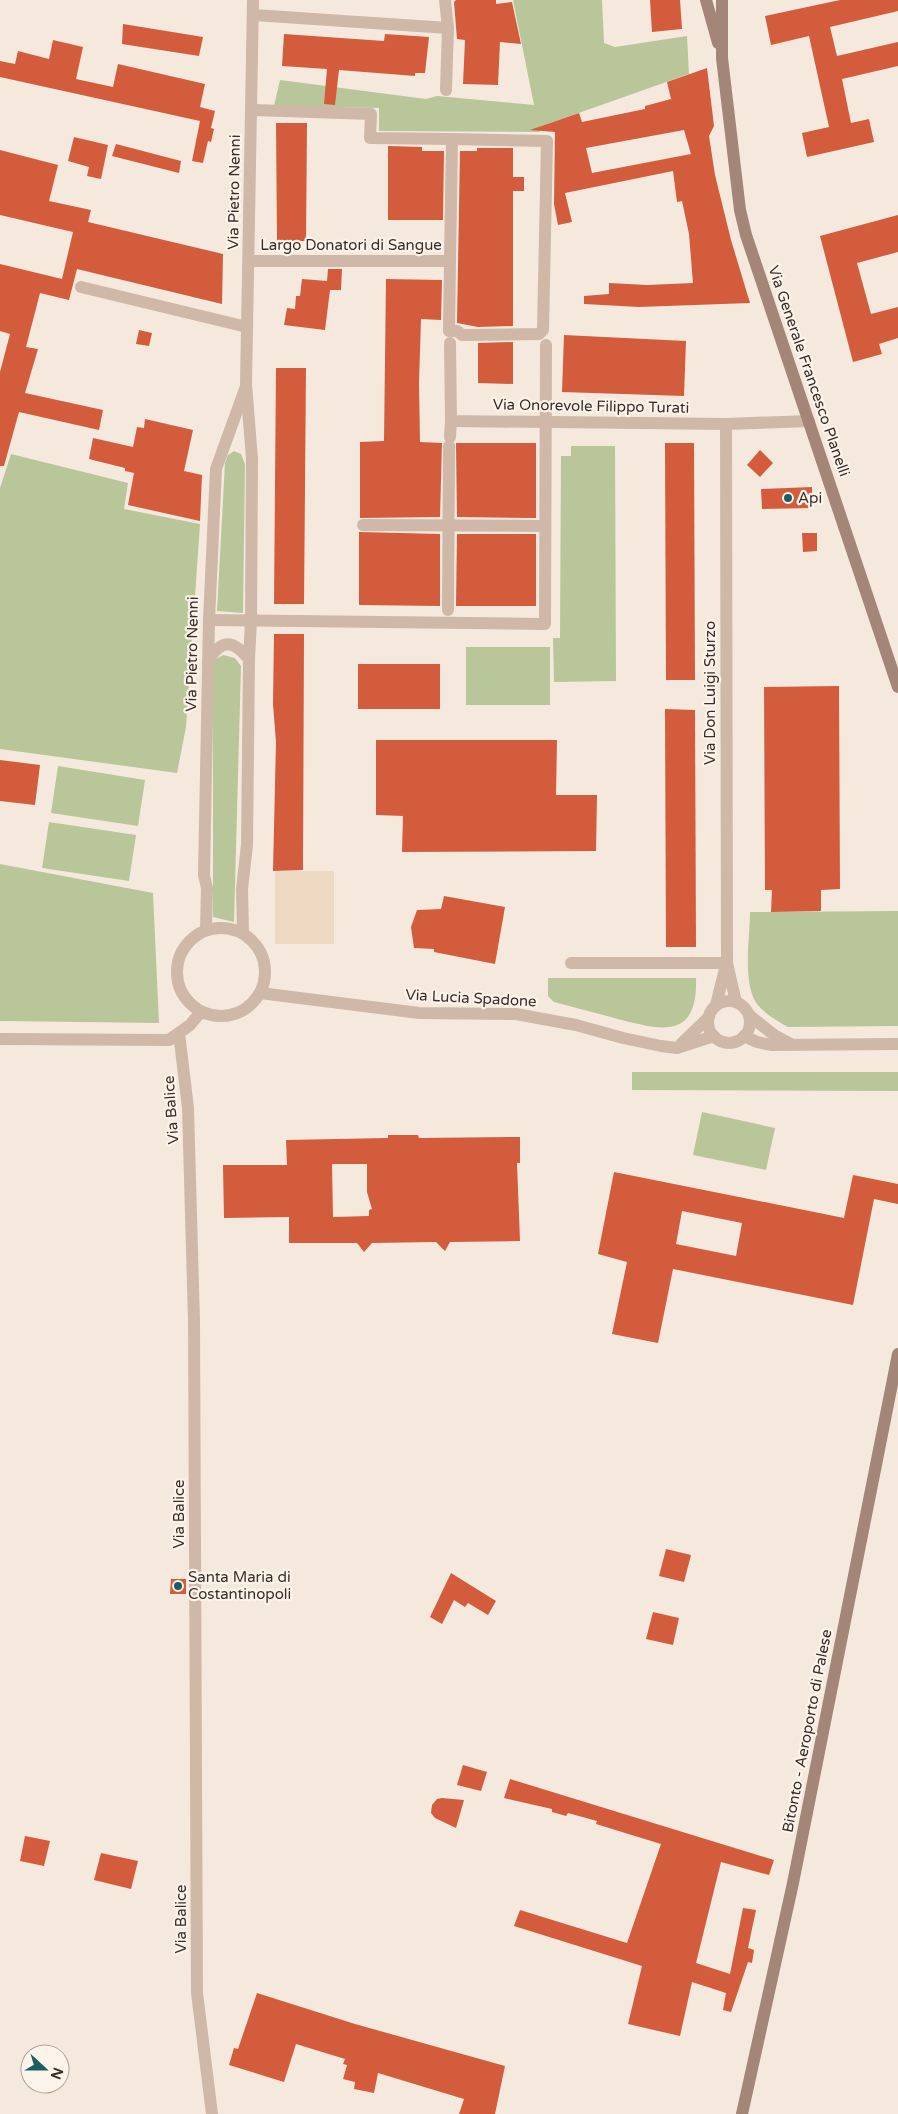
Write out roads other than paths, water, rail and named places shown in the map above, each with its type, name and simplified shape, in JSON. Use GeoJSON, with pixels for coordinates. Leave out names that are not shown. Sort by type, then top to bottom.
{"type":"FeatureCollection","features":[{"type":"Feature","properties":{"kind":"street","name":"Via Pietro Nenni"},"geometry":{"type":"LineString","coordinates":[[243,933],[242,889],[247,845],[251,621],[252,458],[246,384],[253,0]]}},
{"type":"Feature","properties":{"kind":"street"},"geometry":{"type":"LineString","coordinates":[[445,0],[448,28],[446,90]]}},
{"type":"Feature","properties":{"kind":"street","name":"Via Generale Francesco Planelli"},"geometry":{"type":"LineString","coordinates":[[706,0],[722,58]]}},
{"type":"Feature","properties":{"kind":"street","name":"Via Generale Francesco Planelli"},"geometry":{"type":"LineString","coordinates":[[722,0],[722,58],[740,210],[746,235],[898,687]]}},
{"type":"Feature","properties":{"kind":"street"},"geometry":{"type":"LineString","coordinates":[[253,15],[448,28]]}},
{"type":"Feature","properties":{"kind":"street"},"geometry":{"type":"LineString","coordinates":[[251,110],[371,114],[370,138],[547,141],[543,330],[539,334],[462,334],[456,330],[450,337]]}},
{"type":"Feature","properties":{"kind":"street","name":"Largo Donatori di Sangue"},"geometry":{"type":"LineString","coordinates":[[249,261],[450,261],[452,139]]}},
{"type":"Feature","properties":{"kind":"street"},"geometry":{"type":"LineString","coordinates":[[448,610],[450,261]]}},
{"type":"Feature","properties":{"kind":"street"},"geometry":{"type":"LineString","coordinates":[[81,287],[247,327]]}},
{"type":"Feature","properties":{"kind":"street"},"geometry":{"type":"LineString","coordinates":[[209,620],[545,624],[546,345]]}},
{"type":"Feature","properties":{"kind":"street","name":"Via Pietro Nenni"},"geometry":{"type":"LineString","coordinates":[[206,930],[207,888],[204,874],[208,661],[216,469],[246,384]]}},
{"type":"Feature","properties":{"kind":"street","name":"Via Onorevole Filippo Turati"},"geometry":{"type":"LineString","coordinates":[[450,421],[726,424],[809,421]]}},
{"type":"Feature","properties":{"kind":"street","name":"Via Don Luigi Sturzo"},"geometry":{"type":"LineString","coordinates":[[726,424],[727,963]]}},
{"type":"Feature","properties":{"kind":"street"},"geometry":{"type":"LineString","coordinates":[[363,524],[545,526]]}},
{"type":"Feature","properties":{"kind":"street"},"geometry":{"type":"LineString","coordinates":[[208,661],[216,648],[222,644],[230,644],[239,648],[249,659]]}},
{"type":"Feature","properties":{"kind":"street"},"geometry":{"type":"LineString","coordinates":[[220,927],[230,928],[243,933],[255,943],[264,961],[265,980],[260,993],[250,1006],[242,1011],[223,1016],[203,1013],[187,1001],[178,983],[178,963],[185,945],[192,938],[206,930],[220,927]]}},
{"type":"Feature","properties":{"kind":"street"},"geometry":{"type":"LineString","coordinates":[[572,964],[727,963]]}},
{"type":"Feature","properties":{"kind":"street"},"geometry":{"type":"LineString","coordinates":[[727,963],[736,1002]]}},
{"type":"Feature","properties":{"kind":"street"},"geometry":{"type":"LineString","coordinates":[[677,1048],[709,1017],[716,1005],[727,963]]}},
{"type":"Feature","properties":{"kind":"street","name":"Via Lucia Spadone"},"geometry":{"type":"LineString","coordinates":[[260,993],[419,1013],[516,1014],[576,1025],[647,1044],[677,1048]]}},
{"type":"Feature","properties":{"kind":"street"},"geometry":{"type":"LineString","coordinates":[[709,1017],[709,1027],[714,1036],[719,1040],[733,1043],[744,1036],[750,1024],[749,1016],[744,1007],[736,1002],[729,1001],[716,1005]]}},
{"type":"Feature","properties":{"kind":"street"},"geometry":{"type":"LineString","coordinates":[[0,1039],[169,1040],[190,1026],[200,1013]]}},
{"type":"Feature","properties":{"kind":"street"},"geometry":{"type":"LineString","coordinates":[[749,1016],[774,1035],[796,1046]]}},
{"type":"Feature","properties":{"kind":"street","name":"Via Balice"},"geometry":{"type":"LineString","coordinates":[[179,1033],[189,1117],[194,1321],[197,1993],[212,2114]]}},
{"type":"Feature","properties":{"kind":"street"},"geometry":{"type":"LineString","coordinates":[[677,1048],[714,1036]]}},
{"type":"Feature","properties":{"kind":"street"},"geometry":{"type":"LineString","coordinates":[[744,1036],[757,1042],[771,1045],[898,1044]]}},
{"type":"Feature","properties":{"kind":"street","name":"Bitonto - Aeroporto di Palese"},"geometry":{"type":"LineString","coordinates":[[742,2114],[793,1883],[898,1354]]}},
{"type":"Feature","properties":{"kind":"place","name":"Api"},"geometry":{"type":"Point","coordinates":[788,498]}},
{"type":"Feature","properties":{"kind":"place","name":"Santa Maria di Costantinopoli"},"geometry":{"type":"Point","coordinates":[178,1586]}}]}
